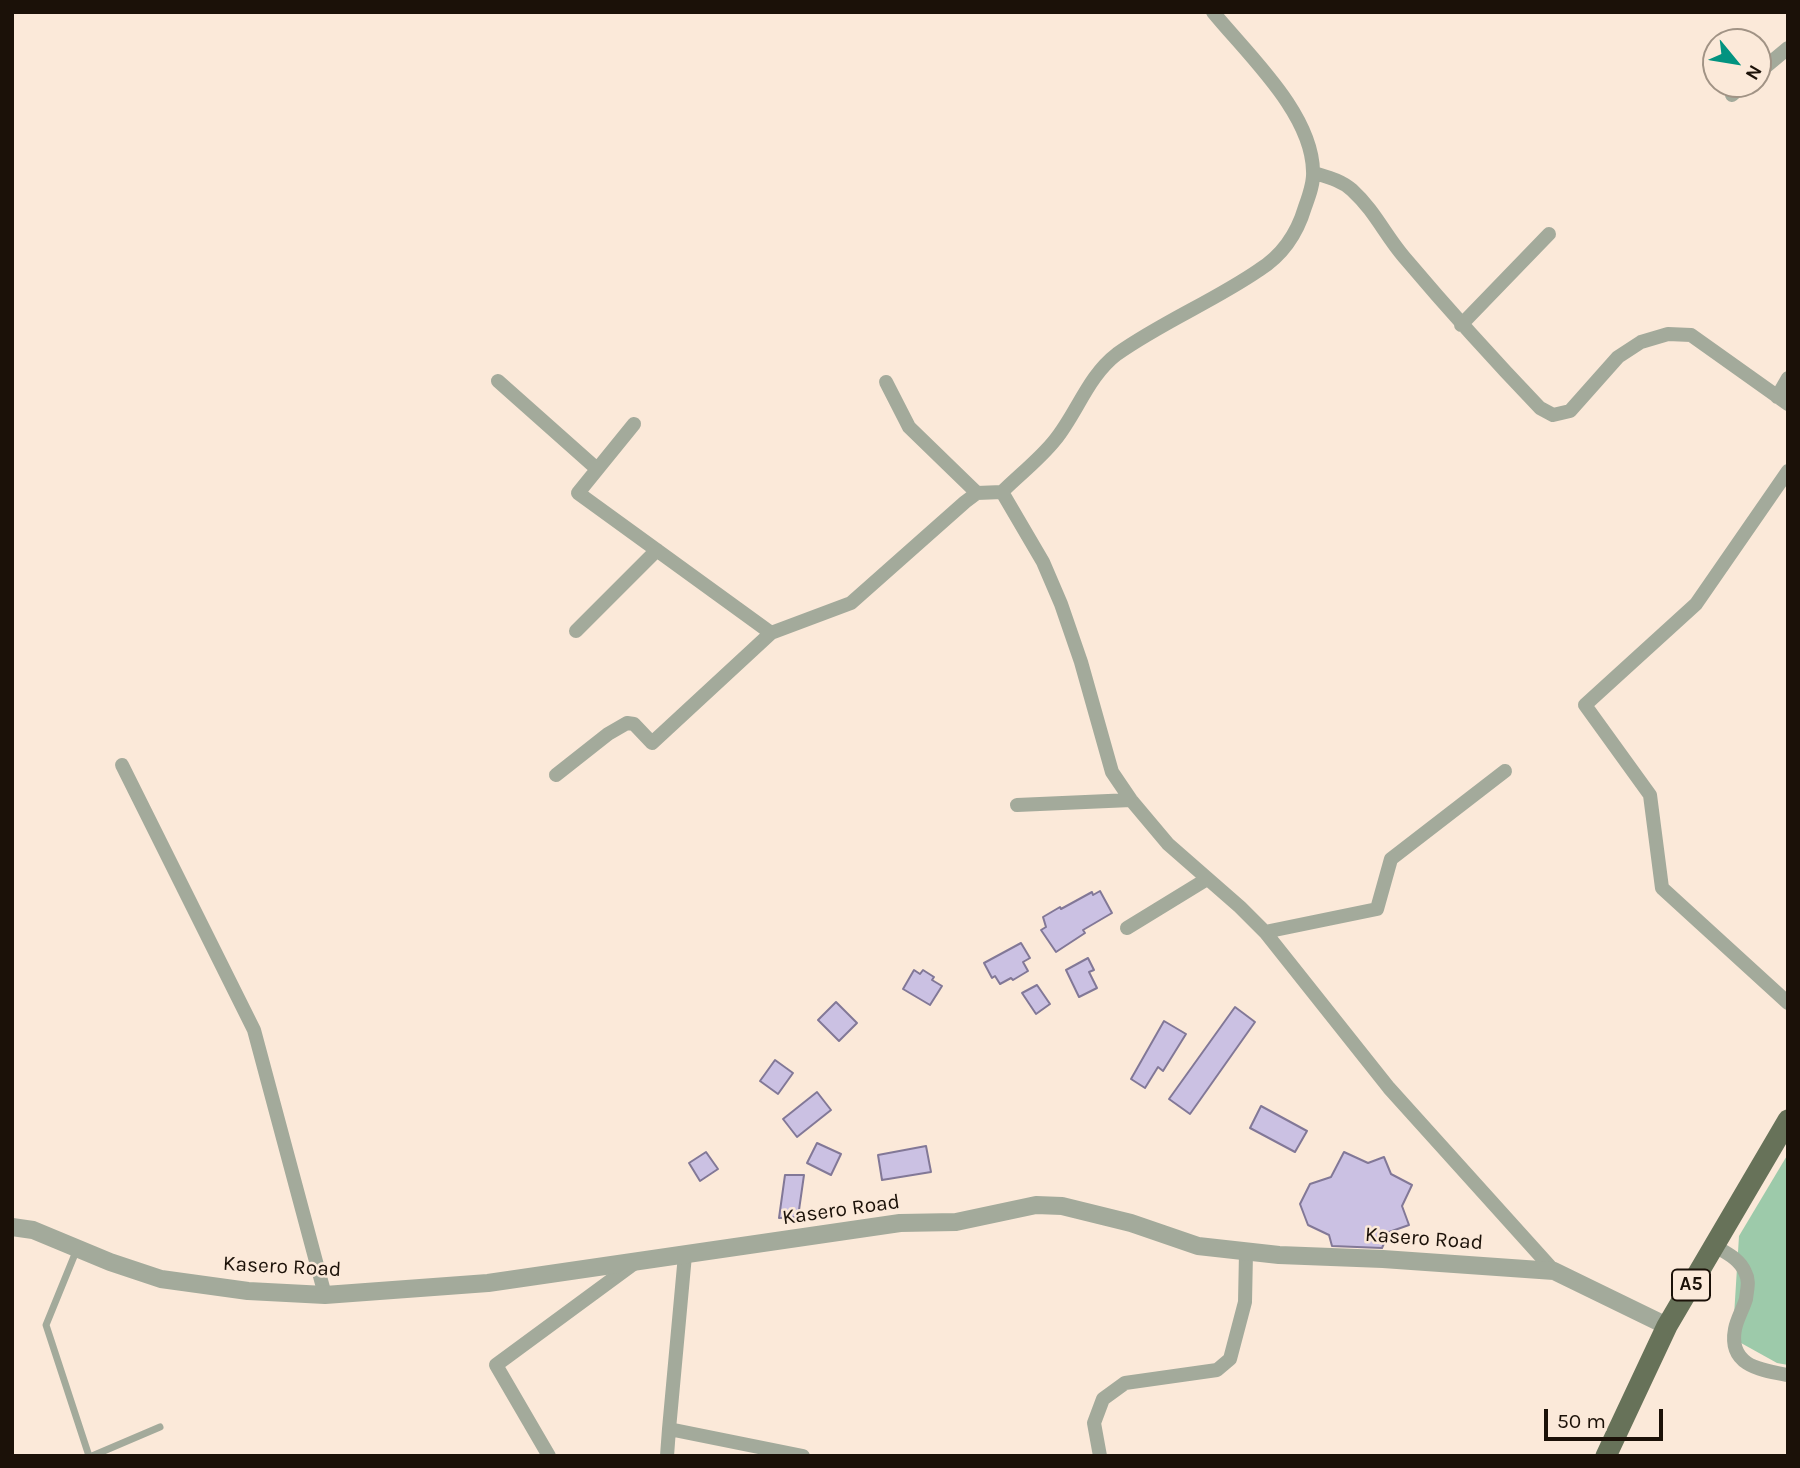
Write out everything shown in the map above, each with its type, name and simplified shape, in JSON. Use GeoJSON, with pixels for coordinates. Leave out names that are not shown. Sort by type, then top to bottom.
{"type":"FeatureCollection","features":[{"type":"Feature","properties":{"kind":"main road","name":"A5"},"geometry":{"type":"LineString","coordinates":[[1606,1456],[1667,1326],[1788,1121]]}},
{"type":"Feature","properties":{"kind":"street"},"geometry":{"type":"LineString","coordinates":[[556,775],[608,734],[627,723],[634,724],[652,743],[771,633],[851,603],[977,493],[1002,492],[1055,440],[1094,378],[1114,357],[1260,270],[1280,253],[1294,236],[1310,193],[1314,173],[1310,149],[1300,122],[1221,15]]}},
{"type":"Feature","properties":{"kind":"street"},"geometry":{"type":"LineString","coordinates":[[1772,61],[1788,48]]}},
{"type":"Feature","properties":{"kind":"street"},"geometry":{"type":"LineString","coordinates":[[1314,173],[1339,181],[1364,202],[1380,220],[1401,253],[1461,325],[1540,408],[1553,415],[1570,411],[1618,356],[1640,342],[1668,334],[1691,335],[1783,401],[1788,378]]}},
{"type":"Feature","properties":{"kind":"street"},"geometry":{"type":"LineString","coordinates":[[1461,325],[1549,234]]}},
{"type":"Feature","properties":{"kind":"street"},"geometry":{"type":"LineString","coordinates":[[498,381],[597,469]]}},
{"type":"Feature","properties":{"kind":"street"},"geometry":{"type":"LineString","coordinates":[[886,382],[909,427],[977,493]]}},
{"type":"Feature","properties":{"kind":"street"},"geometry":{"type":"LineString","coordinates":[[634,424],[579,493],[771,633]]}},
{"type":"Feature","properties":{"kind":"street"},"geometry":{"type":"LineString","coordinates":[[1788,471],[1696,604],[1585,705],[1650,795],[1662,888],[1788,1003]]}},
{"type":"Feature","properties":{"kind":"street"},"geometry":{"type":"LineString","coordinates":[[1002,492],[1043,562],[1061,604],[1081,662],[1112,772],[1131,800],[1168,844],[1265,932],[1389,1088],[1554,1271]]}},
{"type":"Feature","properties":{"kind":"street"},"geometry":{"type":"LineString","coordinates":[[576,631],[657,550]]}},
{"type":"Feature","properties":{"kind":"street"},"geometry":{"type":"LineString","coordinates":[[122,765],[254,1030],[325,1295]]}},
{"type":"Feature","properties":{"kind":"street"},"geometry":{"type":"LineString","coordinates":[[1265,932],[1377,909],[1391,859],[1505,771]]}},
{"type":"Feature","properties":{"kind":"street"},"geometry":{"type":"LineString","coordinates":[[1017,805],[1131,800]]}},
{"type":"Feature","properties":{"kind":"street"},"geometry":{"type":"LineString","coordinates":[[1127,928],[1207,878]]}},
{"type":"Feature","properties":{"kind":"street","name":"Kasero Road"},"geometry":{"type":"LineString","coordinates":[[12,1227],[33,1230],[161,1279],[248,1291],[325,1295],[488,1283],[900,1223],[956,1222],[1037,1205],[1062,1206],[1130,1223],[1198,1246],[1246,1252],[1554,1271],[1667,1326]]}},
{"type":"Feature","properties":{"kind":"street"},"geometry":{"type":"LineString","coordinates":[[1713,1245],[1738,1261],[1748,1281],[1743,1310],[1735,1329],[1738,1355],[1745,1363],[1761,1370],[1788,1375]]}},
{"type":"Feature","properties":{"kind":"street"},"geometry":{"type":"LineString","coordinates":[[1100,1456],[1094,1423],[1103,1399],[1125,1382],[1217,1370],[1230,1359],[1245,1302],[1246,1252]]}},
{"type":"Feature","properties":{"kind":"street"},"geometry":{"type":"LineString","coordinates":[[667,1456],[685,1255]]}},
{"type":"Feature","properties":{"kind":"street"},"geometry":{"type":"LineString","coordinates":[[549,1456],[496,1365],[637,1262]]}},
{"type":"Feature","properties":{"kind":"street"},"geometry":{"type":"LineString","coordinates":[[669,1429],[803,1456]]}},
{"type":"Feature","properties":{"kind":"lane"},"geometry":{"type":"LineString","coordinates":[[77,1249],[46,1325],[91,1456],[160,1427]]}},
{"type":"Feature","properties":{"kind":"green space"},"geometry":{"type":"Polygon","coordinates":[[[1788,1154],[1788,1365],[1777,1363],[1741,1343],[1734,1316],[1739,1236],[1788,1154]]]}},
{"type":"Feature","properties":{"kind":"building"},"geometry":{"type":"Polygon","coordinates":[[[1100,891],[1112,913],[1083,930],[1085,933],[1056,952],[1041,930],[1046,927],[1043,917],[1092,892],[1093,895],[1100,891]]]}},
{"type":"Feature","properties":{"kind":"building"},"geometry":{"type":"Polygon","coordinates":[[[1021,943],[1030,958],[1023,962],[1028,971],[1000,984],[995,976],[992,978],[984,963],[1021,943]]]}},
{"type":"Feature","properties":{"kind":"building"},"geometry":{"type":"Polygon","coordinates":[[[1088,958],[1094,970],[1089,972],[1097,988],[1079,997],[1066,970],[1088,958]]]}},
{"type":"Feature","properties":{"kind":"building"},"geometry":{"type":"Polygon","coordinates":[[[914,970],[920,974],[923,970],[942,986],[930,1005],[903,989],[914,970]]]}},
{"type":"Feature","properties":{"kind":"building"},"geometry":{"type":"Polygon","coordinates":[[[1037,985],[1050,1004],[1036,1014],[1022,993],[1037,985]]]}},
{"type":"Feature","properties":{"kind":"building"},"geometry":{"type":"Polygon","coordinates":[[[836,1002],[857,1023],[839,1041],[818,1020],[836,1002]]]}},
{"type":"Feature","properties":{"kind":"building"},"geometry":{"type":"Polygon","coordinates":[[[1235,1007],[1255,1022],[1190,1114],[1169,1099],[1235,1007]]]}},
{"type":"Feature","properties":{"kind":"building"},"geometry":{"type":"Polygon","coordinates":[[[1164,1021],[1186,1034],[1163,1071],[1158,1067],[1145,1088],[1131,1079],[1164,1021]]]}},
{"type":"Feature","properties":{"kind":"building"},"geometry":{"type":"Polygon","coordinates":[[[775,1060],[793,1073],[778,1094],[760,1081],[775,1060]]]}},
{"type":"Feature","properties":{"kind":"building"},"geometry":{"type":"Polygon","coordinates":[[[817,1092],[831,1110],[797,1137],[783,1119],[817,1092]]]}},
{"type":"Feature","properties":{"kind":"building"},"geometry":{"type":"Polygon","coordinates":[[[1261,1106],[1307,1131],[1295,1152],[1250,1128],[1261,1106]]]}},
{"type":"Feature","properties":{"kind":"building"},"geometry":{"type":"Polygon","coordinates":[[[817,1143],[841,1154],[831,1175],[807,1163],[817,1143]]]}},
{"type":"Feature","properties":{"kind":"building"},"geometry":{"type":"Polygon","coordinates":[[[926,1146],[931,1172],[882,1180],[878,1155],[926,1146]]]}},
{"type":"Feature","properties":{"kind":"building"},"geometry":{"type":"Polygon","coordinates":[[[706,1152],[718,1169],[700,1181],[689,1163],[706,1152]]]}},
{"type":"Feature","properties":{"kind":"building"},"geometry":{"type":"Polygon","coordinates":[[[1344,1152],[1368,1163],[1384,1157],[1391,1174],[1412,1185],[1402,1206],[1409,1225],[1389,1232],[1382,1248],[1332,1246],[1329,1235],[1308,1225],[1300,1204],[1310,1184],[1331,1177],[1344,1152]]]}},
{"type":"Feature","properties":{"kind":"building"},"geometry":{"type":"Polygon","coordinates":[[[785,1175],[804,1175],[798,1217],[779,1218],[785,1175]]]}}]}
